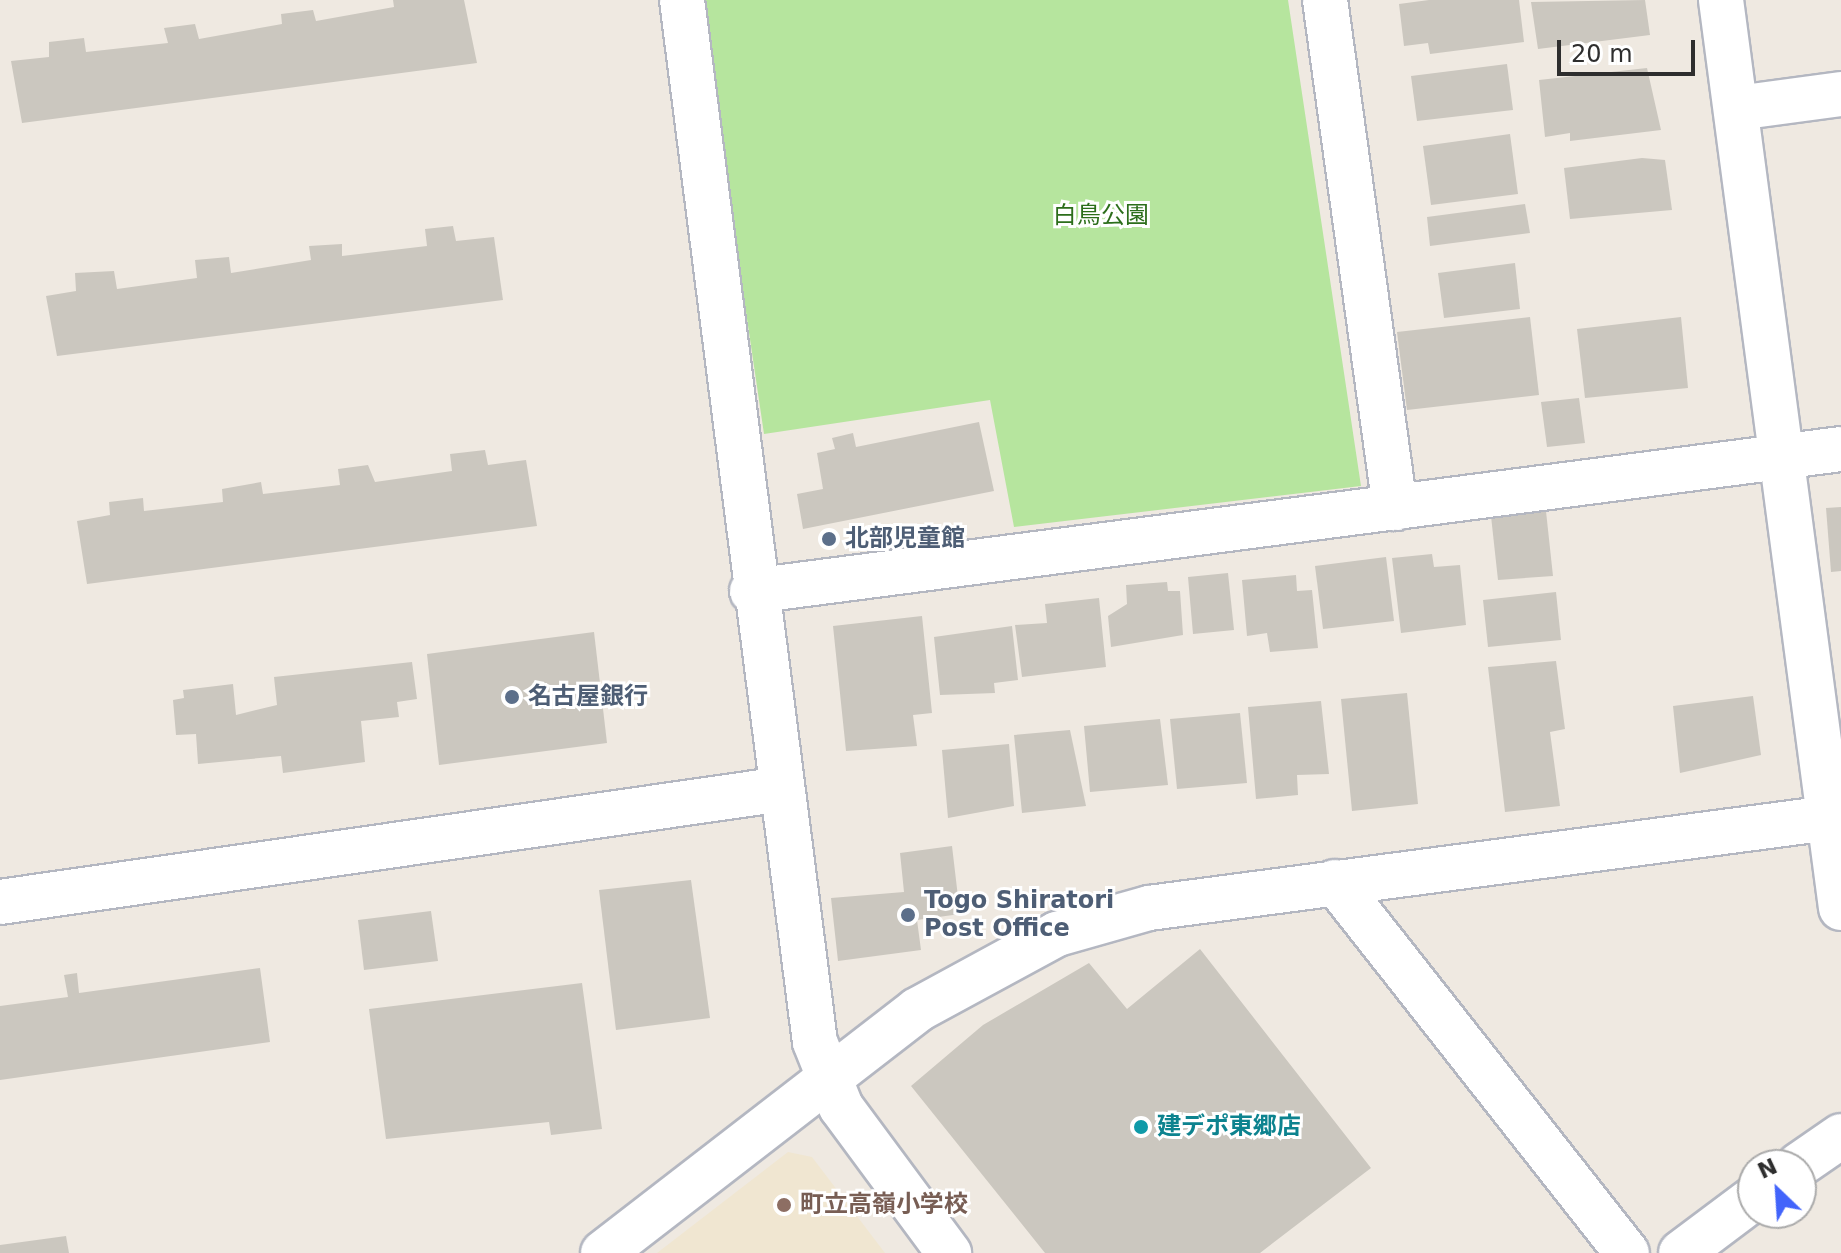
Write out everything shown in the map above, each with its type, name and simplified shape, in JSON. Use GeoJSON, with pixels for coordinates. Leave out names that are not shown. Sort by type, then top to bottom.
{"type":"FeatureCollection","features":[{"type":"Feature","properties":{"kind":"street"},"geometry":{"type":"LineString","coordinates":[[682,0],[752,591],[815,1042],[828,1080],[859,1136],[949,1253]]}},
{"type":"Feature","properties":{"kind":"street"},"geometry":{"type":"LineString","coordinates":[[1325,0],[1395,508]]}},
{"type":"Feature","properties":{"kind":"street"},"geometry":{"type":"LineString","coordinates":[[1721,0],[1841,908]]}},
{"type":"Feature","properties":{"kind":"street"},"geometry":{"type":"LineString","coordinates":[[1737,108],[1841,94]]}},
{"type":"Feature","properties":{"kind":"street"},"geometry":{"type":"LineString","coordinates":[[752,591],[1841,449]]}},
{"type":"Feature","properties":{"kind":"street"},"geometry":{"type":"LineString","coordinates":[[0,902],[782,789]]}},
{"type":"Feature","properties":{"kind":"street"},"geometry":{"type":"LineString","coordinates":[[603,1253],[967,977],[1057,934],[1149,908],[1829,818]]}},
{"type":"Feature","properties":{"kind":"street"},"geometry":{"type":"LineString","coordinates":[[1335,882],[1627,1253]]}},
{"type":"Feature","properties":{"kind":"street"},"geometry":{"type":"LineString","coordinates":[[1817,1153],[1841,1136]]}},
{"type":"Feature","properties":{"kind":"street"},"geometry":{"type":"LineString","coordinates":[[1681,1253],[1737,1211]]}},
{"type":"Feature","properties":{"kind":"shaded area","name":"町立高嶺小学校"},"geometry":{"type":"Polygon","coordinates":[[[788,1152],[812,1157],[885,1253],[657,1253],[788,1152]]]}},
{"type":"Feature","properties":{"kind":"green space","name":"白鳥公園"},"geometry":{"type":"Polygon","coordinates":[[[700,0],[1288,0],[1361,486],[1014,527],[990,400],[764,434],[700,0]]]}},
{"type":"Feature","properties":{"kind":"building"},"geometry":{"type":"Polygon","coordinates":[[[393,0],[464,0],[477,63],[22,123],[11,61],[49,57],[49,42],[84,38],[86,52],[168,43],[164,28],[195,24],[199,39],[282,24],[281,14],[313,10],[316,21],[394,7],[393,0]]]}},
{"type":"Feature","properties":{"kind":"building"},"geometry":{"type":"Polygon","coordinates":[[[1429,0],[1519,0],[1524,42],[1430,54],[1428,43],[1404,46],[1399,4],[1429,0]]]}},
{"type":"Feature","properties":{"kind":"building"},"geometry":{"type":"Polygon","coordinates":[[[1645,0],[1650,35],[1538,49],[1531,2],[1645,0]]]}},
{"type":"Feature","properties":{"kind":"building"},"geometry":{"type":"Polygon","coordinates":[[[1507,64],[1513,110],[1417,121],[1411,76],[1507,64]]]}},
{"type":"Feature","properties":{"kind":"building"},"geometry":{"type":"Polygon","coordinates":[[[1647,68],[1661,130],[1570,141],[1570,133],[1545,137],[1539,80],[1647,68]]]}},
{"type":"Feature","properties":{"kind":"building"},"geometry":{"type":"Polygon","coordinates":[[[1510,134],[1518,194],[1431,205],[1423,146],[1510,134]]]}},
{"type":"Feature","properties":{"kind":"building"},"geometry":{"type":"Polygon","coordinates":[[[1642,158],[1665,160],[1672,210],[1570,219],[1564,168],[1642,158]]]}},
{"type":"Feature","properties":{"kind":"building"},"geometry":{"type":"Polygon","coordinates":[[[1525,204],[1530,233],[1430,246],[1427,217],[1525,204]]]}},
{"type":"Feature","properties":{"kind":"building"},"geometry":{"type":"Polygon","coordinates":[[[453,226],[456,241],[494,237],[503,300],[57,356],[46,296],[76,291],[75,273],[114,271],[117,289],[197,278],[195,260],[229,257],[231,273],[311,260],[309,246],[342,244],[342,256],[427,246],[425,229],[453,226]]]}},
{"type":"Feature","properties":{"kind":"building"},"geometry":{"type":"Polygon","coordinates":[[[1515,263],[1520,309],[1444,318],[1438,273],[1515,263]]]}},
{"type":"Feature","properties":{"kind":"building"},"geometry":{"type":"Polygon","coordinates":[[[1530,317],[1539,395],[1407,410],[1397,332],[1530,317]]]}},
{"type":"Feature","properties":{"kind":"building"},"geometry":{"type":"Polygon","coordinates":[[[1681,317],[1688,388],[1585,398],[1577,329],[1681,317]]]}},
{"type":"Feature","properties":{"kind":"building"},"geometry":{"type":"Polygon","coordinates":[[[1579,398],[1585,443],[1547,447],[1541,402],[1579,398]]]}},
{"type":"Feature","properties":{"kind":"building"},"geometry":{"type":"Polygon","coordinates":[[[979,422],[994,491],[803,529],[797,494],[823,489],[817,453],[835,449],[832,438],[853,433],[856,447],[979,422]]]}},
{"type":"Feature","properties":{"kind":"building"},"geometry":{"type":"Polygon","coordinates":[[[485,450],[488,465],[526,460],[537,526],[87,584],[77,521],[110,515],[109,502],[143,498],[144,511],[223,502],[222,489],[261,482],[263,494],[340,485],[338,469],[368,465],[375,482],[452,471],[450,454],[485,450]]]}},
{"type":"Feature","properties":{"kind":"building"},"geometry":{"type":"Polygon","coordinates":[[[1545,502],[1553,576],[1498,580],[1490,507],[1545,502]]]}},
{"type":"Feature","properties":{"kind":"building"},"geometry":{"type":"Polygon","coordinates":[[[1841,507],[1841,571],[1831,572],[1826,508],[1841,507]]]}},
{"type":"Feature","properties":{"kind":"building"},"geometry":{"type":"Polygon","coordinates":[[[1432,554],[1434,567],[1460,565],[1466,625],[1401,633],[1392,558],[1432,554]]]}},
{"type":"Feature","properties":{"kind":"building"},"geometry":{"type":"Polygon","coordinates":[[[1386,557],[1394,621],[1323,629],[1315,566],[1386,557]]]}},
{"type":"Feature","properties":{"kind":"building"},"geometry":{"type":"Polygon","coordinates":[[[1228,573],[1234,630],[1193,634],[1188,577],[1228,573]]]}},
{"type":"Feature","properties":{"kind":"building"},"geometry":{"type":"Polygon","coordinates":[[[1296,575],[1297,591],[1312,590],[1318,648],[1270,652],[1267,633],[1247,636],[1242,580],[1296,575]]]}},
{"type":"Feature","properties":{"kind":"building"},"geometry":{"type":"Polygon","coordinates":[[[1167,582],[1168,591],[1180,591],[1183,635],[1111,647],[1108,616],[1127,604],[1126,585],[1167,582]]]}},
{"type":"Feature","properties":{"kind":"building"},"geometry":{"type":"Polygon","coordinates":[[[1556,592],[1561,640],[1488,647],[1483,600],[1556,592]]]}},
{"type":"Feature","properties":{"kind":"building"},"geometry":{"type":"Polygon","coordinates":[[[1099,598],[1106,667],[1022,677],[1015,625],[1047,623],[1045,604],[1099,598]]]}},
{"type":"Feature","properties":{"kind":"building"},"geometry":{"type":"Polygon","coordinates":[[[922,616],[932,713],[913,715],[917,746],[846,751],[833,626],[922,616]]]}},
{"type":"Feature","properties":{"kind":"building"},"geometry":{"type":"Polygon","coordinates":[[[1012,626],[1018,680],[994,683],[995,693],[940,695],[934,637],[1012,626]]]}},
{"type":"Feature","properties":{"kind":"building"},"geometry":{"type":"Polygon","coordinates":[[[594,632],[607,743],[439,765],[427,654],[594,632]]]}},
{"type":"Feature","properties":{"kind":"building"},"geometry":{"type":"Polygon","coordinates":[[[1556,661],[1565,729],[1550,732],[1560,806],[1505,812],[1488,667],[1556,661]]]}},
{"type":"Feature","properties":{"kind":"building"},"geometry":{"type":"Polygon","coordinates":[[[412,662],[417,699],[397,702],[399,717],[361,721],[365,762],[283,773],[281,756],[198,764],[196,734],[176,735],[173,700],[184,698],[183,690],[233,684],[236,715],[277,705],[274,677],[412,662]]]}},
{"type":"Feature","properties":{"kind":"building"},"geometry":{"type":"Polygon","coordinates":[[[1407,693],[1418,804],[1352,811],[1341,699],[1407,693]]]}},
{"type":"Feature","properties":{"kind":"building"},"geometry":{"type":"Polygon","coordinates":[[[1753,696],[1761,755],[1680,773],[1673,706],[1753,696]]]}},
{"type":"Feature","properties":{"kind":"building"},"geometry":{"type":"Polygon","coordinates":[[[1321,701],[1329,774],[1297,775],[1298,795],[1256,799],[1248,707],[1321,701]]]}},
{"type":"Feature","properties":{"kind":"building"},"geometry":{"type":"Polygon","coordinates":[[[1240,713],[1247,783],[1177,789],[1170,719],[1240,713]]]}},
{"type":"Feature","properties":{"kind":"building"},"geometry":{"type":"Polygon","coordinates":[[[1160,719],[1168,785],[1090,792],[1084,726],[1160,719]]]}},
{"type":"Feature","properties":{"kind":"building"},"geometry":{"type":"Polygon","coordinates":[[[1070,730],[1086,806],[1022,813],[1014,735],[1070,730]]]}},
{"type":"Feature","properties":{"kind":"building"},"geometry":{"type":"Polygon","coordinates":[[[1009,744],[1014,806],[948,818],[942,750],[1009,744]]]}},
{"type":"Feature","properties":{"kind":"building"},"geometry":{"type":"Polygon","coordinates":[[[952,846],[960,914],[917,920],[921,950],[838,961],[831,898],[904,892],[900,853],[952,846]]]}},
{"type":"Feature","properties":{"kind":"building"},"geometry":{"type":"Polygon","coordinates":[[[691,880],[710,1018],[616,1030],[599,890],[691,880]]]}},
{"type":"Feature","properties":{"kind":"building"},"geometry":{"type":"Polygon","coordinates":[[[431,911],[438,961],[364,970],[358,920],[431,911]]]}},
{"type":"Feature","properties":{"kind":"building","name":"建デポ東郷店"},"geometry":{"type":"Polygon","coordinates":[[[1200,949],[1371,1168],[1260,1253],[1045,1253],[911,1086],[983,1025],[1089,963],[1127,1009],[1200,949]]]}},
{"type":"Feature","properties":{"kind":"building"},"geometry":{"type":"Polygon","coordinates":[[[260,968],[270,1042],[0,1080],[0,1006],[68,997],[64,975],[77,973],[79,993],[260,968]]]}},
{"type":"Feature","properties":{"kind":"building"},"geometry":{"type":"Polygon","coordinates":[[[582,983],[602,1129],[551,1135],[549,1122],[386,1139],[369,1009],[582,983]]]}},
{"type":"Feature","properties":{"kind":"building"},"geometry":{"type":"Polygon","coordinates":[[[66,1236],[69,1253],[0,1253],[0,1245],[66,1236]]]}},
{"type":"Feature","properties":{"kind":"place","name":"北部児童館"},"geometry":{"type":"Point","coordinates":[829,539]}},
{"type":"Feature","properties":{"kind":"place","name":"名古屋銀行"},"geometry":{"type":"Point","coordinates":[512,697]}},
{"type":"Feature","properties":{"kind":"place","name":"Togo Shiratori Post Office"},"geometry":{"type":"Point","coordinates":[908,915]}},
{"type":"Feature","properties":{"kind":"place","name":"建デポ東郷店"},"geometry":{"type":"Point","coordinates":[1141,1127]}},
{"type":"Feature","properties":{"kind":"place","name":"町立高嶺小学校"},"geometry":{"type":"Point","coordinates":[784,1205]}}]}
